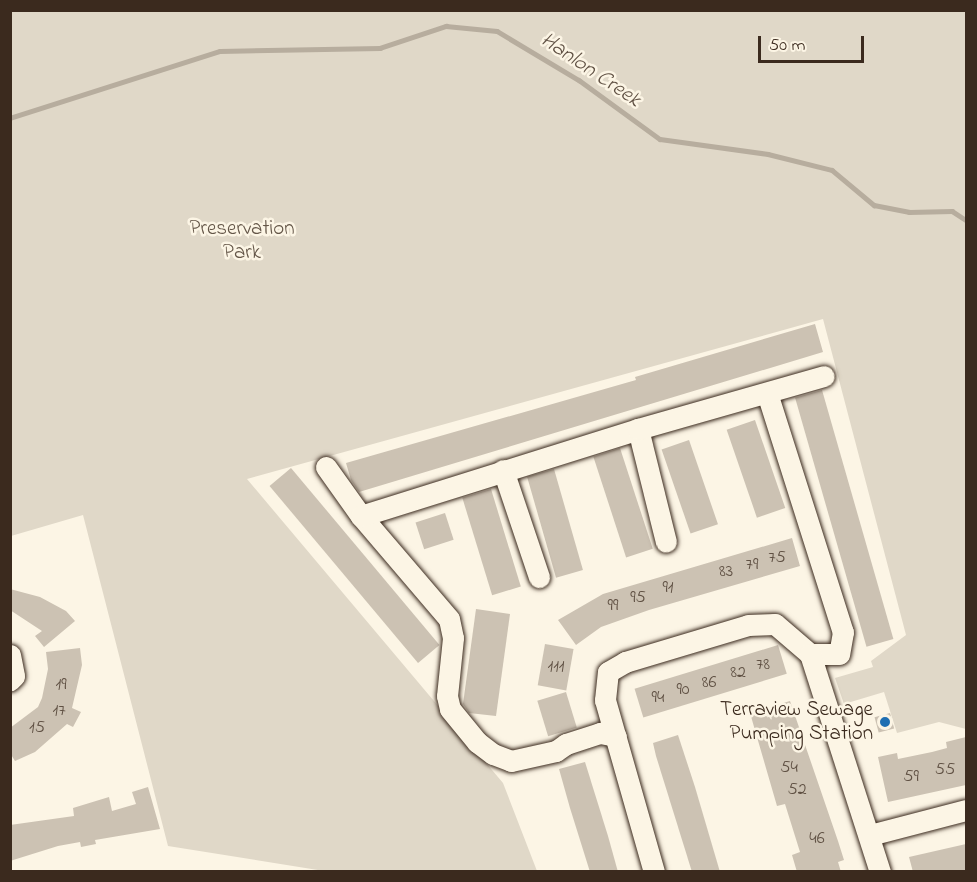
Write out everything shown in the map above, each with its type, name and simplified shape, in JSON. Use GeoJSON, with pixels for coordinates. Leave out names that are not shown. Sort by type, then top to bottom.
{"type":"FeatureCollection","features":[{"type":"Feature","properties":{"kind":"street"},"geometry":{"type":"LineString","coordinates":[[361,516],[638,429],[824,376]]}},
{"type":"Feature","properties":{"kind":"street"},"geometry":{"type":"LineString","coordinates":[[766,393],[843,632],[839,654],[810,654]]}},
{"type":"Feature","properties":{"kind":"street"},"geometry":{"type":"LineString","coordinates":[[638,429],[666,542]]}},
{"type":"Feature","properties":{"kind":"street"},"geometry":{"type":"LineString","coordinates":[[326,467],[361,516],[448,619],[453,638],[447,696],[450,709],[477,742],[493,754],[511,760],[556,752],[566,744],[600,733],[616,736]]}},
{"type":"Feature","properties":{"kind":"street"},"geometry":{"type":"LineString","coordinates":[[503,470],[539,577]]}},
{"type":"Feature","properties":{"kind":"street"},"geometry":{"type":"LineString","coordinates":[[654,872],[604,700],[608,672],[625,662],[748,625],[775,624],[810,654],[880,872]]}},
{"type":"Feature","properties":{"kind":"street"},"geometry":{"type":"LineString","coordinates":[[10,655],[10,680]]}},
{"type":"Feature","properties":{"kind":"street"},"geometry":{"type":"LineString","coordinates":[[870,835],[966,810]]}},
{"type":"Feature","properties":{"kind":"green space","name":"Preservation Park"},"geometry":{"type":"Polygon","coordinates":[[[11,11],[966,11],[966,729],[939,722],[897,733],[884,692],[844,704],[835,678],[873,667],[871,661],[906,635],[823,319],[247,479],[503,783],[537,871],[324,871],[168,846],[83,515],[11,536],[11,11]]]}},
{"type":"Feature","properties":{"kind":"building"},"geometry":{"type":"Polygon","coordinates":[[[815,324],[823,352],[359,492],[351,480],[346,463],[636,380],[635,377],[815,324]]]}},
{"type":"Feature","properties":{"kind":"building"},"geometry":{"type":"Polygon","coordinates":[[[822,390],[893,639],[866,647],[795,398],[822,390]]]}},
{"type":"Feature","properties":{"kind":"building"},"geometry":{"type":"Polygon","coordinates":[[[755,420],[785,508],[757,518],[727,430],[755,420]]]}},
{"type":"Feature","properties":{"kind":"building"},"geometry":{"type":"Polygon","coordinates":[[[689,440],[718,524],[691,534],[662,449],[689,440]]]}},
{"type":"Feature","properties":{"kind":"building"},"geometry":{"type":"Polygon","coordinates":[[[620,448],[653,549],[626,557],[593,457],[620,448]]]}},
{"type":"Feature","properties":{"kind":"building"},"geometry":{"type":"Polygon","coordinates":[[[291,468],[439,645],[418,663],[270,486],[291,468]]]}},
{"type":"Feature","properties":{"kind":"building"},"geometry":{"type":"Polygon","coordinates":[[[554,469],[583,570],[556,578],[527,477],[554,469]]]}},
{"type":"Feature","properties":{"kind":"building"},"geometry":{"type":"Polygon","coordinates":[[[491,489],[521,587],[492,595],[462,498],[491,489]]]}},
{"type":"Feature","properties":{"kind":"building"},"geometry":{"type":"Polygon","coordinates":[[[445,513],[454,540],[424,549],[416,523],[445,513]]]}},
{"type":"Feature","properties":{"kind":"building"},"geometry":{"type":"Polygon","coordinates":[[[792,538],[800,566],[649,610],[601,627],[576,645],[558,620],[603,594],[792,538]]]}},
{"type":"Feature","properties":{"kind":"building"},"geometry":{"type":"Polygon","coordinates":[[[10,589],[40,597],[66,611],[75,621],[44,647],[35,636],[42,631],[10,610],[10,589]]]}},
{"type":"Feature","properties":{"kind":"building"},"geometry":{"type":"Polygon","coordinates":[[[476,609],[510,614],[496,716],[469,713],[463,704],[476,609]]]}},
{"type":"Feature","properties":{"kind":"building"},"geometry":{"type":"Polygon","coordinates":[[[545,644],[574,649],[566,690],[538,685],[545,644]]]}},
{"type":"Feature","properties":{"kind":"building"},"geometry":{"type":"Polygon","coordinates":[[[778,645],[787,674],[643,718],[635,689],[778,645]]]}},
{"type":"Feature","properties":{"kind":"building"},"geometry":{"type":"Polygon","coordinates":[[[80,648],[82,665],[72,708],[81,712],[73,727],[67,724],[35,752],[15,761],[10,753],[10,728],[38,707],[48,669],[46,652],[80,648]]]}},
{"type":"Feature","properties":{"kind":"building"},"geometry":{"type":"Polygon","coordinates":[[[566,692],[577,727],[548,736],[537,701],[566,692]]]}},
{"type":"Feature","properties":{"kind":"building"},"geometry":{"type":"Polygon","coordinates":[[[790,701],[844,860],[838,862],[841,872],[797,872],[792,855],[800,852],[785,804],[777,806],[750,713],[790,701]]]}},
{"type":"Feature","properties":{"kind":"building","name":"Terraview Sewage Pumping Station"},"geometry":{"type":"Polygon","coordinates":[[[890,713],[894,728],[879,733],[875,717],[890,713]]]}},
{"type":"Feature","properties":{"kind":"building"},"geometry":{"type":"Polygon","coordinates":[[[678,735],[720,872],[692,872],[656,756],[653,743],[678,735]]]}},
{"type":"Feature","properties":{"kind":"building"},"geometry":{"type":"Polygon","coordinates":[[[966,737],[966,785],[888,802],[878,757],[897,753],[898,759],[932,752],[947,748],[946,742],[966,737]]]}},
{"type":"Feature","properties":{"kind":"building"},"geometry":{"type":"Polygon","coordinates":[[[585,762],[618,872],[590,872],[570,808],[559,769],[585,762]]]}},
{"type":"Feature","properties":{"kind":"building"},"geometry":{"type":"Polygon","coordinates":[[[148,787],[160,829],[95,840],[96,844],[81,847],[80,842],[58,846],[10,861],[10,825],[74,816],[73,808],[109,797],[112,811],[136,804],[132,792],[148,787]]]}},
{"type":"Feature","properties":{"kind":"building"},"geometry":{"type":"Polygon","coordinates":[[[966,844],[966,872],[913,872],[909,857],[966,844]]]}},
{"type":"Feature","properties":{"kind":"waterway","name":"Hanlon Creek"},"geometry":{"type":"LineString","coordinates":[[10,118],[220,51],[380,48],[446,26],[497,31],[579,80],[660,139],[768,154],[832,170],[874,205],[909,212],[952,211],[966,220]]}},
{"type":"Feature","properties":{"kind":"place","name":"Terraview Sewage Pumping Station"},"geometry":{"type":"Point","coordinates":[885,722]}}]}
